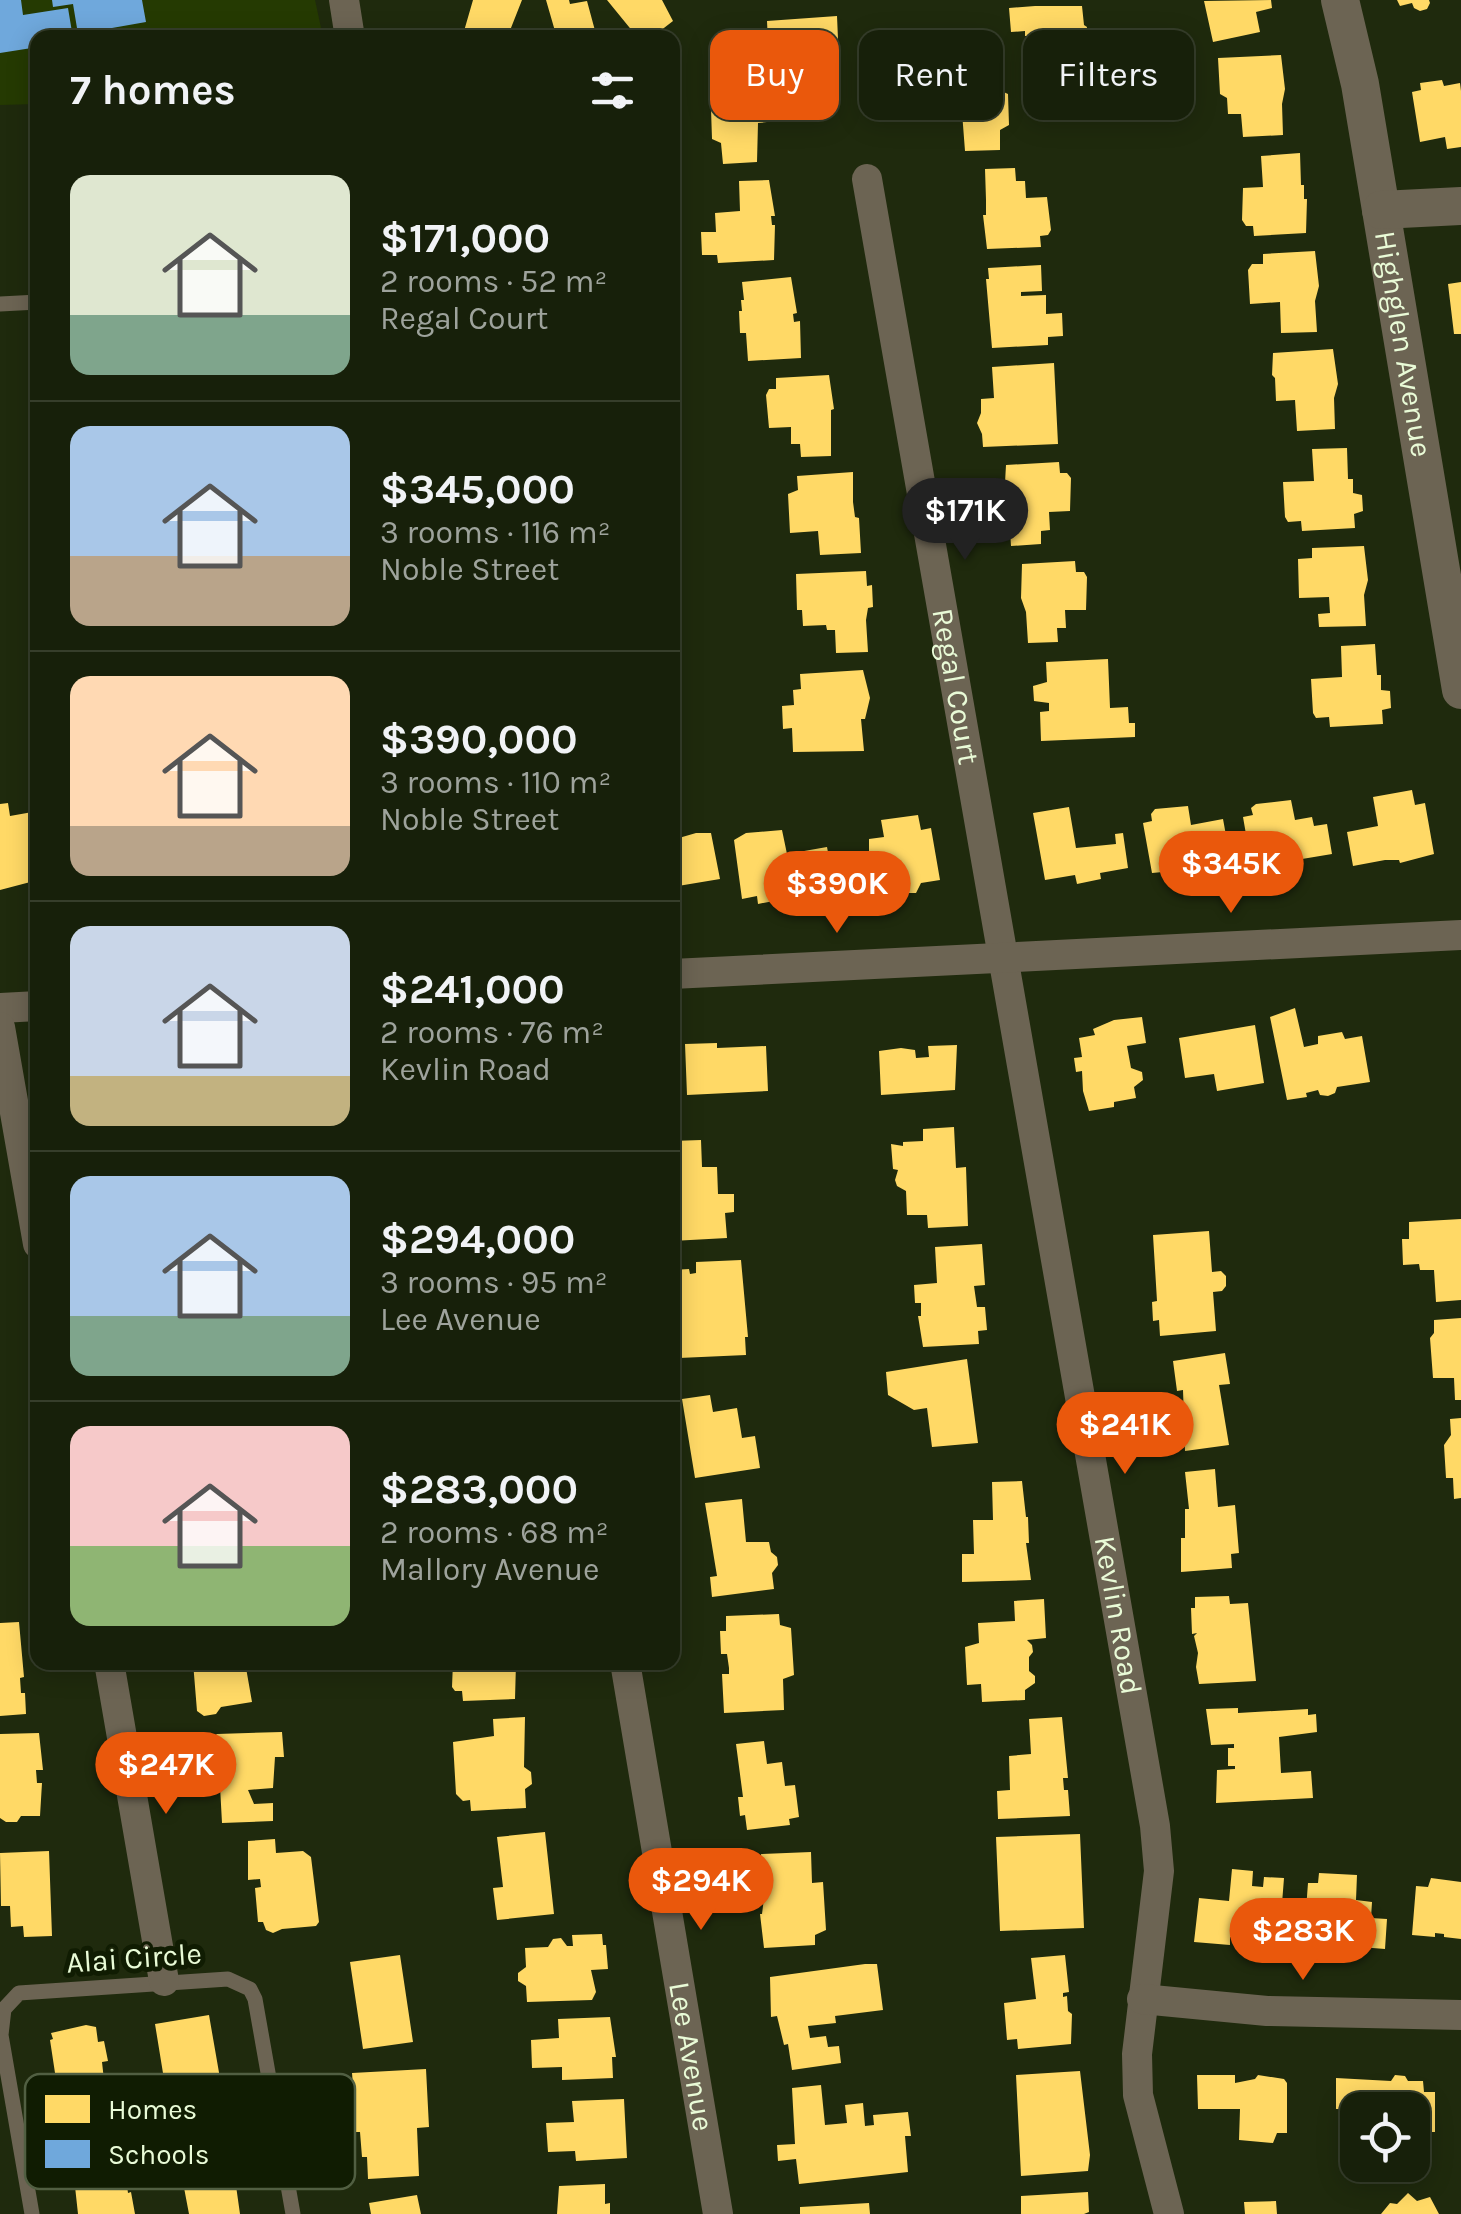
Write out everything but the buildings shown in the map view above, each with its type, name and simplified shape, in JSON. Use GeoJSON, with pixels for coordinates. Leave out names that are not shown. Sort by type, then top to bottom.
{"type":"FeatureCollection","features":[{"type":"Feature","properties":{"kind":"street"},"geometry":{"type":"LineString","coordinates":[[344,0],[349,30]]}},
{"type":"Feature","properties":{"kind":"street","name":"Highglen Avenue"},"geometry":{"type":"LineString","coordinates":[[1340,0],[1357,68],[1461,690]]}},
{"type":"Feature","properties":{"kind":"street","name":"Regal Court"},"geometry":{"type":"LineString","coordinates":[[866,178],[1004,957]]}},
{"type":"Feature","properties":{"kind":"street"},"geometry":{"type":"LineString","coordinates":[[1381,210],[1461,206]]}},
{"type":"Feature","properties":{"kind":"street"},"geometry":{"type":"LineString","coordinates":[[680,974],[1461,934]]}},
{"type":"Feature","properties":{"kind":"street","name":"Kevlin Road"},"geometry":{"type":"LineString","coordinates":[[1004,957],[1155,1826],[1159,1871],[1142,1999],[1138,2095],[1169,2214]]}},
{"type":"Feature","properties":{"kind":"street"},"geometry":{"type":"LineString","coordinates":[[0,1008],[30,1006]]}},
{"type":"Feature","properties":{"kind":"street"},"geometry":{"type":"LineString","coordinates":[[0,1027],[30,1198]]}},
{"type":"Feature","properties":{"kind":"street"},"geometry":{"type":"LineString","coordinates":[[111,1670],[164,1981]]}},
{"type":"Feature","properties":{"kind":"street","name":"Lee Avenue"},"geometry":{"type":"LineString","coordinates":[[626,1670],[718,2214]]}},
{"type":"Feature","properties":{"kind":"street"},"geometry":{"type":"LineString","coordinates":[[1142,1999],[1266,2012],[1461,2015]]}},
{"type":"Feature","properties":{"kind":"lane"},"geometry":{"type":"LineString","coordinates":[[0,304],[30,302]]}},
{"type":"Feature","properties":{"kind":"lane","name":"Alai Circle"},"geometry":{"type":"LineString","coordinates":[[25,2174],[1,2035],[4,2010],[19,1993],[228,1980],[250,1988],[268,2074]]}},
{"type":"Feature","properties":{"kind":"lane","name":"Alai Circle"},"geometry":{"type":"LineString","coordinates":[[28,2189],[32,2214]]}},
{"type":"Feature","properties":{"kind":"lane","name":"Alai Circle"},"geometry":{"type":"LineString","coordinates":[[289,2189],[293,2214]]}},
{"type":"Feature","properties":{"kind":"shaded area"},"geometry":{"type":"Polygon","coordinates":[[[0,0],[315,0],[321,30],[30,30],[30,104],[0,105],[0,0]]]}}]}
